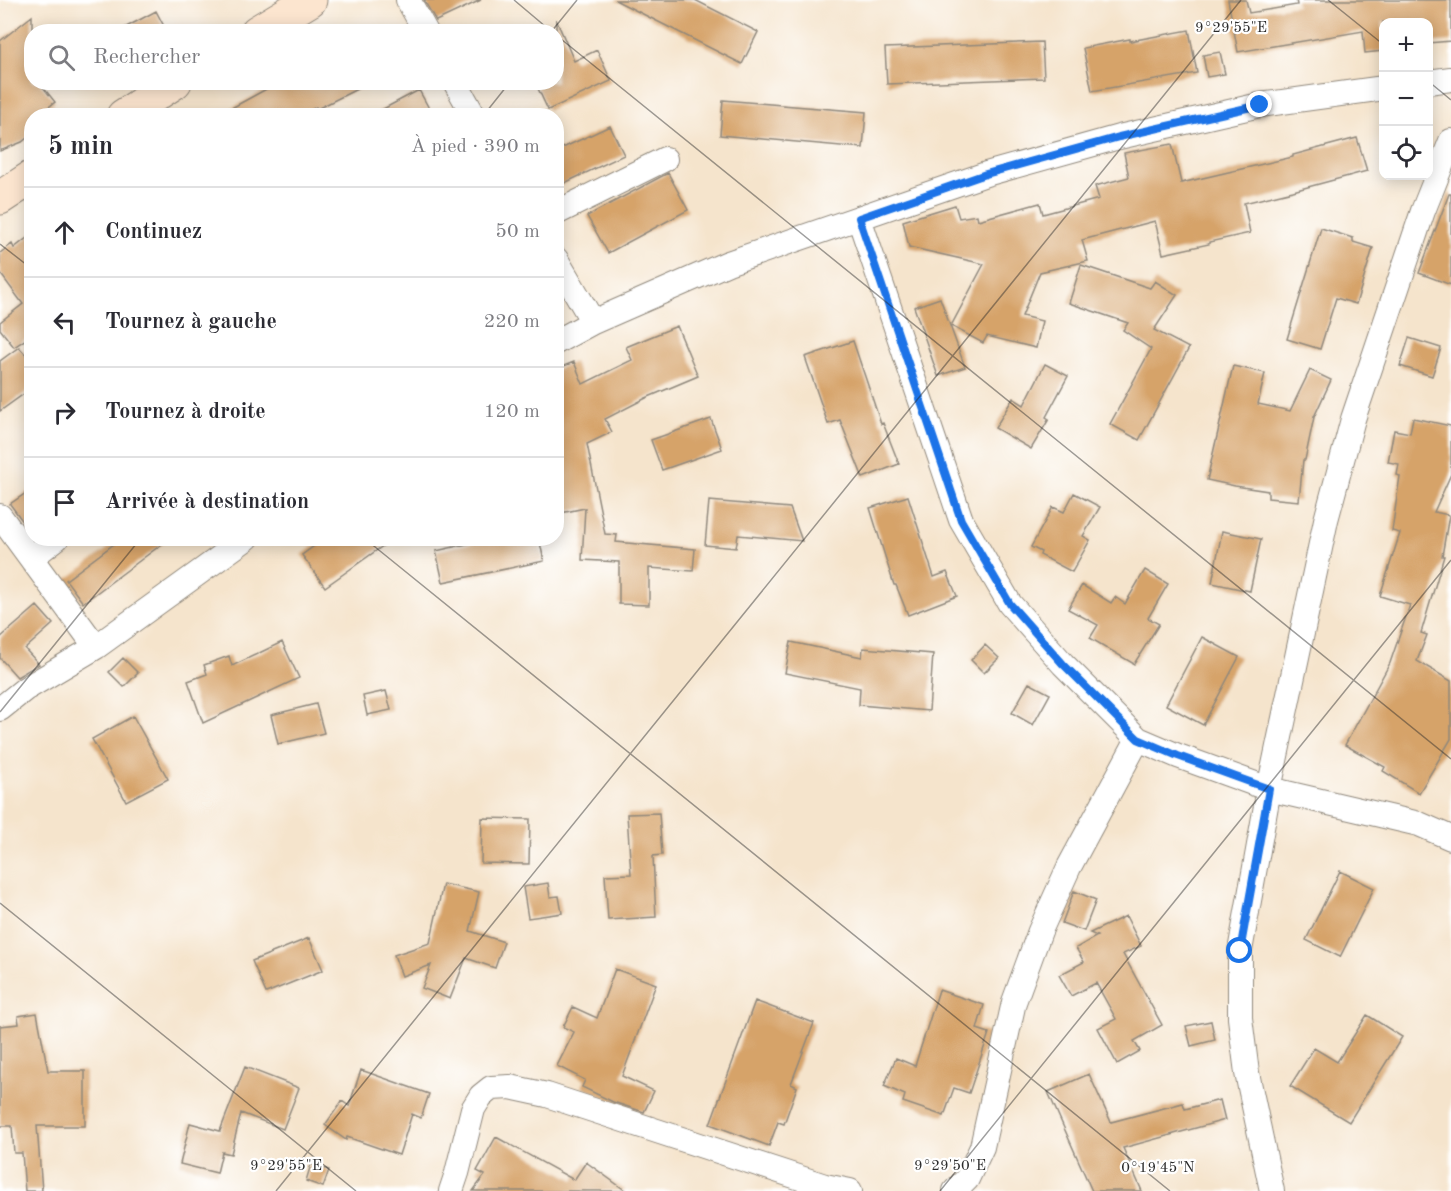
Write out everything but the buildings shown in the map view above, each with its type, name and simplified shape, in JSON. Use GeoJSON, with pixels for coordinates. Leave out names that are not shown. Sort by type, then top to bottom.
{"type":"FeatureCollection","features":[{"type":"Feature","properties":{"kind":"street"},"geometry":{"type":"LineString","coordinates":[[270,24],[310,0]]}},
{"type":"Feature","properties":{"kind":"street"},"geometry":{"type":"LineString","coordinates":[[408,0],[422,24]]}},
{"type":"Feature","properties":{"kind":"street"},"geometry":{"type":"LineString","coordinates":[[1433,81],[1451,79]]}},
{"type":"Feature","properties":{"kind":"street"},"geometry":{"type":"LineString","coordinates":[[564,338],[593,322],[728,263],[986,174],[1119,137],[1260,105],[1379,89]]}},
{"type":"Feature","properties":{"kind":"street"},"geometry":{"type":"LineString","coordinates":[[135,108],[163,90]]}},
{"type":"Feature","properties":{"kind":"street"},"geometry":{"type":"LineString","coordinates":[[459,90],[470,108]]}},
{"type":"Feature","properties":{"kind":"street"},"geometry":{"type":"LineString","coordinates":[[1272,1191],[1247,1073],[1240,1018],[1240,951],[1269,789],[1326,520],[1353,419],[1424,211],[1451,141]]}},
{"type":"Feature","properties":{"kind":"street"},"geometry":{"type":"LineString","coordinates":[[564,209],[665,159]]}},
{"type":"Feature","properties":{"kind":"street"},"geometry":{"type":"LineString","coordinates":[[0,198],[24,182]]}},
{"type":"Feature","properties":{"kind":"street"},"geometry":{"type":"LineString","coordinates":[[859,218],[961,520],[1010,604],[1063,664],[1138,739],[1269,789],[1419,824],[1451,838]]}},
{"type":"Feature","properties":{"kind":"street"},"geometry":{"type":"LineString","coordinates":[[564,273],[593,322]]}},
{"type":"Feature","properties":{"kind":"street"},"geometry":{"type":"LineString","coordinates":[[0,516],[96,647]]}},
{"type":"Feature","properties":{"kind":"street"},"geometry":{"type":"LineString","coordinates":[[31,558],[47,546]]}},
{"type":"Feature","properties":{"kind":"street"},"geometry":{"type":"LineString","coordinates":[[0,709],[25,689],[96,647],[236,546]]}},
{"type":"Feature","properties":{"kind":"street"},"geometry":{"type":"LineString","coordinates":[[955,1191],[967,1179],[982,1147],[1014,1002],[1040,931],[1069,867],[1138,739]]}},
{"type":"Feature","properties":{"kind":"street"},"geometry":{"type":"LineString","coordinates":[[451,1191],[473,1109],[481,1096],[491,1088],[510,1087],[547,1095],[825,1186],[850,1191]]}},
{"type":"Feature","properties":{"kind":"route"},"geometry":{"type":"LineString","coordinates":[[1240,951],[1269,789],[1138,739],[1063,664],[1010,604],[961,520],[859,218],[986,174],[1119,137],[1260,105]]}}]}
